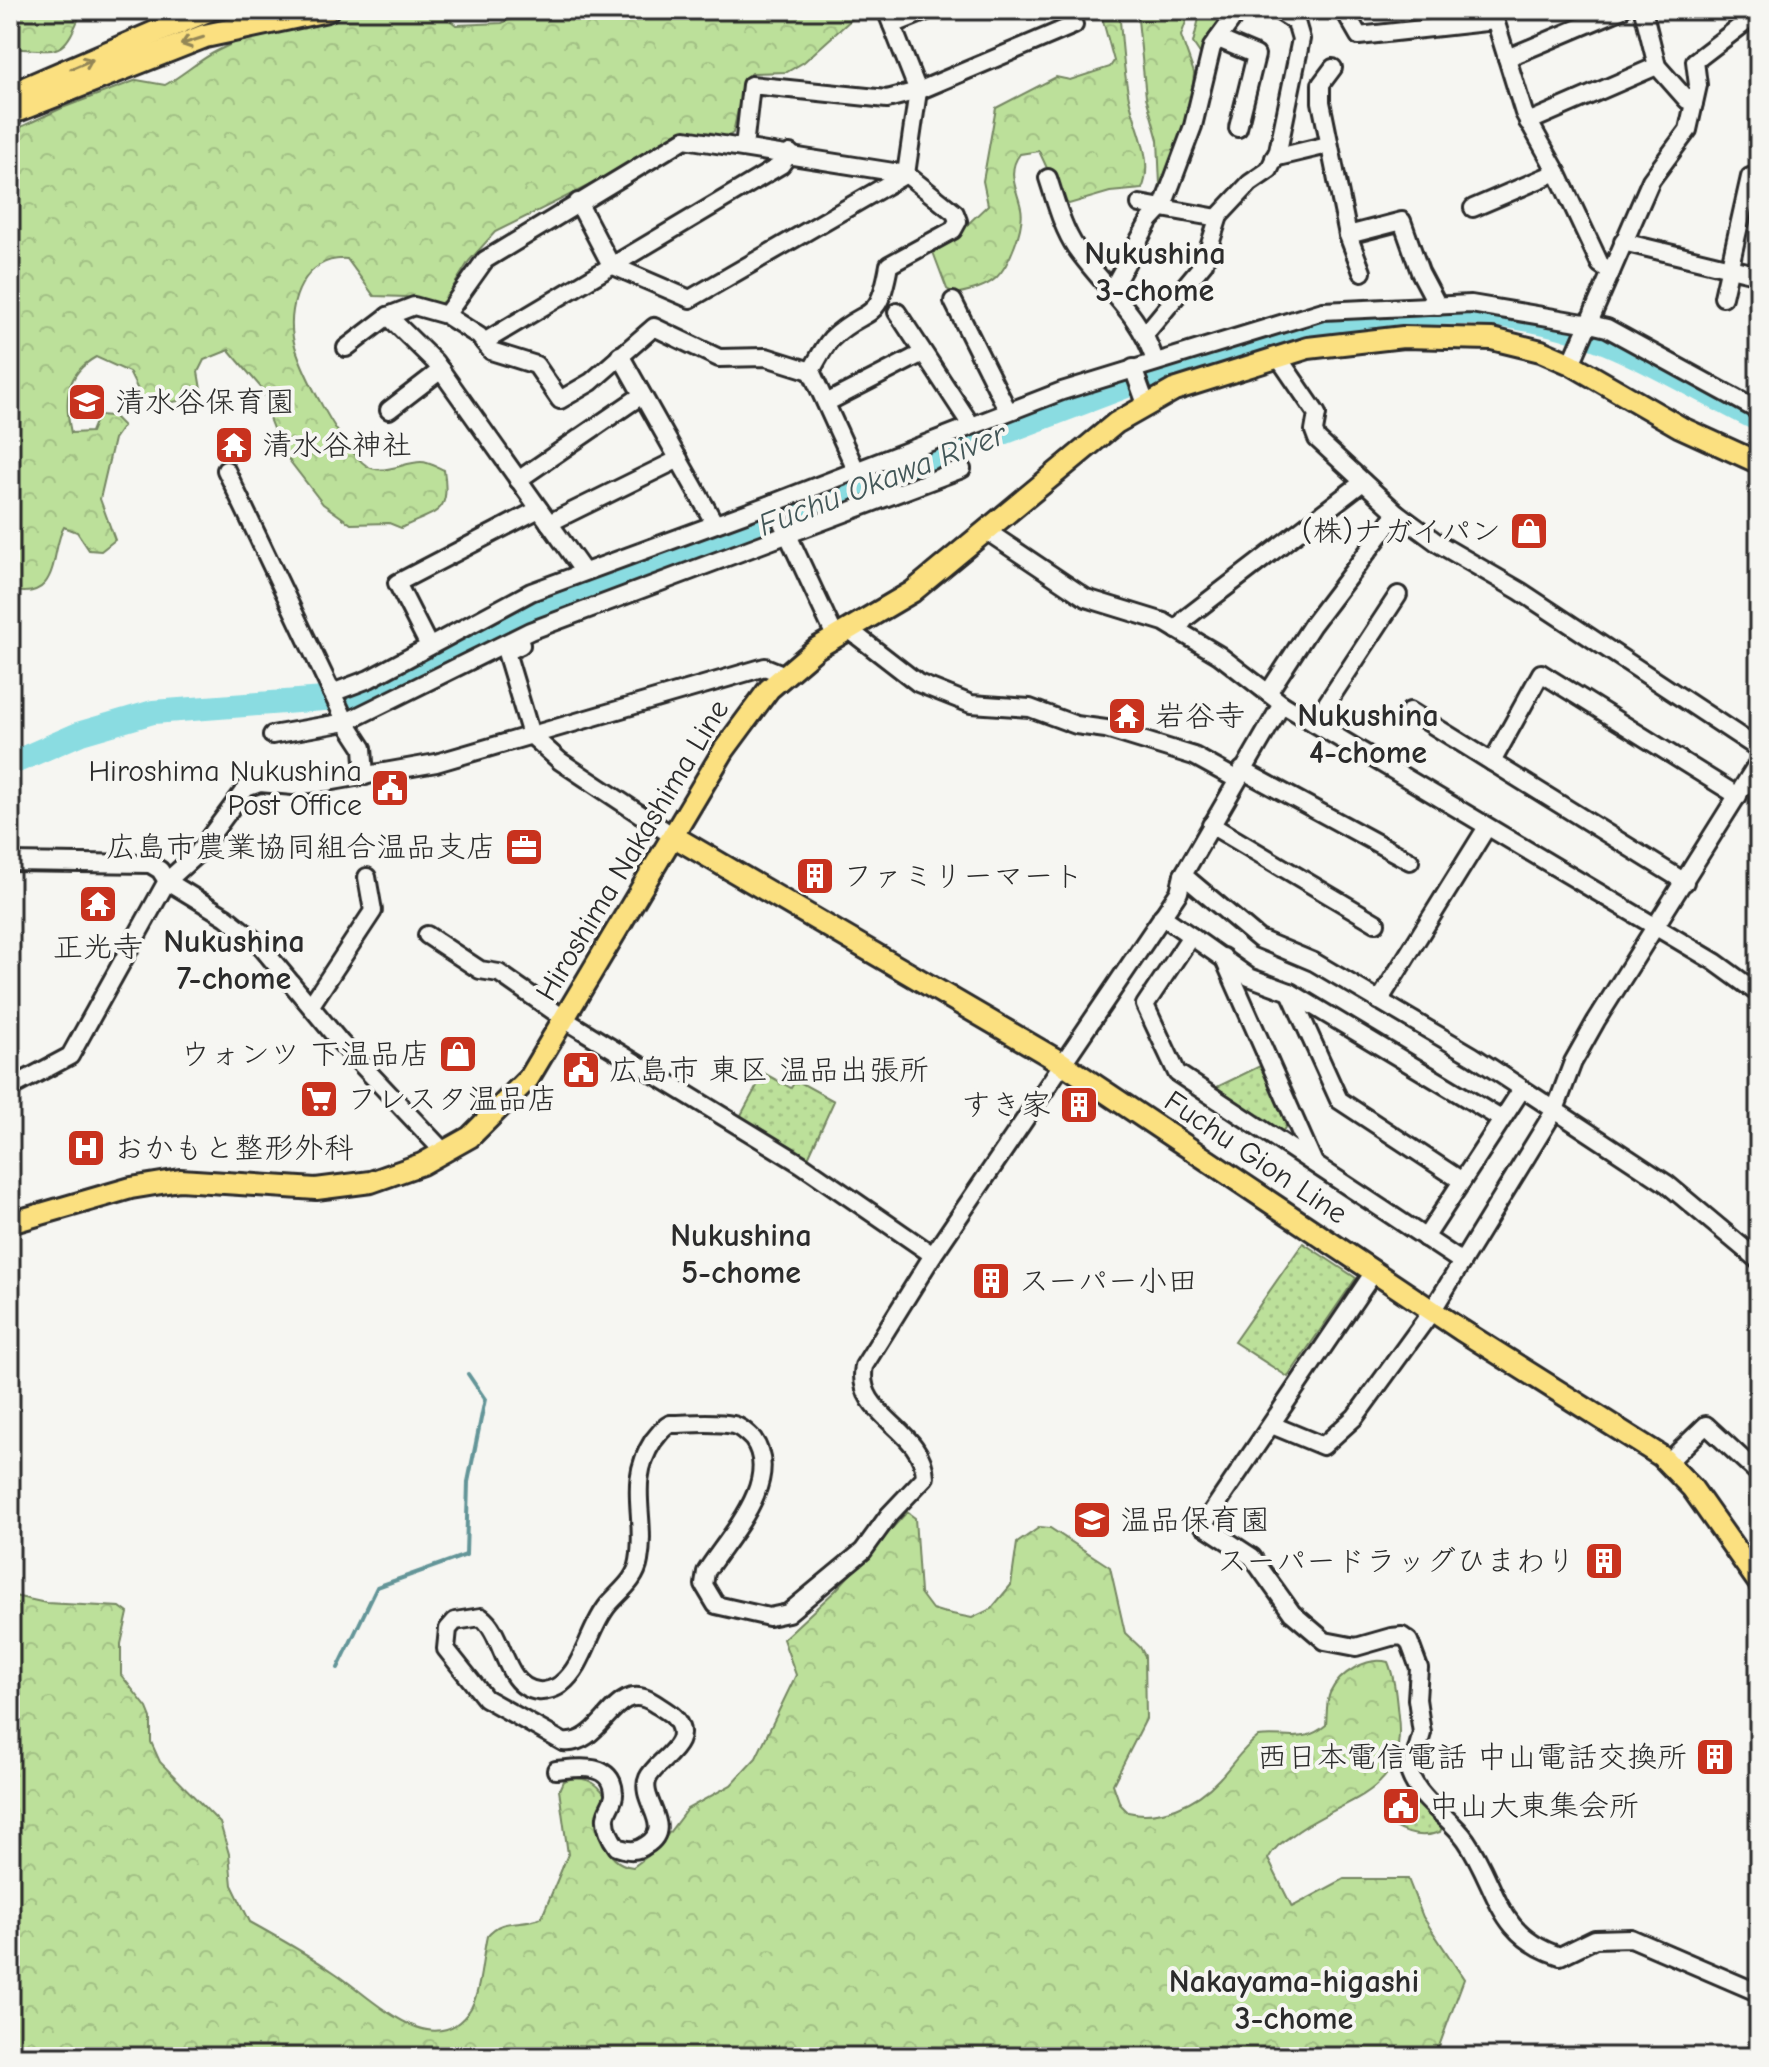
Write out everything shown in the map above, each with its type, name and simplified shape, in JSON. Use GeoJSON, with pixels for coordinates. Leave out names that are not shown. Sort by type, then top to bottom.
{"type":"FeatureCollection","features":[{"type":"Feature","properties":{"kind":"highway"},"geometry":{"type":"LineString","coordinates":[[10,115],[49,88],[208,10]]}},
{"type":"Feature","properties":{"kind":"highway"},"geometry":{"type":"LineString","coordinates":[[10,92],[49,88],[267,20],[327,10]]}},
{"type":"Feature","properties":{"kind":"main road","name":"Hiroshima Nakashima Line"},"geometry":{"type":"LineString","coordinates":[[10,1223],[131,1188],[180,1180],[289,1188],[344,1187],[397,1174],[445,1153],[480,1128],[511,1100],[528,1079],[739,727],[785,675],[844,632],[912,592],[1116,423],[1174,390],[1278,357],[1354,341],[1447,336],[1492,339],[1541,351],[1571,364],[1680,427],[1759,463]]}},
{"type":"Feature","properties":{"kind":"main road","name":"Fuchu Gion Line"},"geometry":{"type":"LineString","coordinates":[[673,836],[1062,1063],[1432,1311],[1668,1462],[1692,1488],[1759,1583]]}},
{"type":"Feature","properties":{"kind":"street"},"geometry":{"type":"LineString","coordinates":[[906,174],[918,91],[889,17],[929,10]]}},
{"type":"Feature","properties":{"kind":"street"},"geometry":{"type":"LineString","coordinates":[[744,147],[751,85],[887,99],[918,91],[1074,25],[1066,10]]}},
{"type":"Feature","properties":{"kind":"street"},"geometry":{"type":"LineString","coordinates":[[1111,291],[1150,220],[1163,206],[1193,126],[1203,76],[1218,39],[1239,10]]}},
{"type":"Feature","properties":{"kind":"street"},"geometry":{"type":"LineString","coordinates":[[1146,333],[1204,263],[1218,218],[1250,183],[1269,170],[1274,158],[1301,39],[1296,22],[1277,10]]}},
{"type":"Feature","properties":{"kind":"street"},"geometry":{"type":"LineString","coordinates":[[1344,10],[1359,36],[1494,15],[1528,122],[1557,172],[1600,264],[1611,272]]}},
{"type":"Feature","properties":{"kind":"street"},"geometry":{"type":"LineString","coordinates":[[1421,10],[1425,28]]}},
{"type":"Feature","properties":{"kind":"street"},"geometry":{"type":"LineString","coordinates":[[1507,58],[1621,10]]}},
{"type":"Feature","properties":{"kind":"street"},"geometry":{"type":"LineString","coordinates":[[1643,10],[1657,66],[1687,100],[1694,103]]}},
{"type":"Feature","properties":{"kind":"street"},"geometry":{"type":"LineString","coordinates":[[1571,364],[1651,180],[1688,130],[1698,85],[1695,61],[1759,12]]}},
{"type":"Feature","properties":{"kind":"street"},"geometry":{"type":"LineString","coordinates":[[1218,39],[1256,55],[1238,128]]}},
{"type":"Feature","properties":{"kind":"street"},"geometry":{"type":"LineString","coordinates":[[1528,122],[1657,66]]}},
{"type":"Feature","properties":{"kind":"street"},"geometry":{"type":"LineString","coordinates":[[1333,68],[1321,84],[1328,145],[1348,235],[1362,272]]}},
{"type":"Feature","properties":{"kind":"street"},"geometry":{"type":"LineString","coordinates":[[446,315],[485,260],[685,139],[790,153],[906,174],[955,213],[958,221],[953,230],[889,265],[884,298],[871,314],[831,339],[811,371]]}},
{"type":"Feature","properties":{"kind":"street"},"geometry":{"type":"LineString","coordinates":[[1274,158],[1328,145]]}},
{"type":"Feature","properties":{"kind":"street"},"geometry":{"type":"LineString","coordinates":[[484,342],[781,165],[790,153]]}},
{"type":"Feature","properties":{"kind":"street"},"geometry":{"type":"LineString","coordinates":[[1473,208],[1557,172]]}},
{"type":"Feature","properties":{"kind":"street"},"geometry":{"type":"LineString","coordinates":[[578,202],[611,265],[690,299],[906,174]]}},
{"type":"Feature","properties":{"kind":"street"},"geometry":{"type":"LineString","coordinates":[[1723,297],[1750,177],[1759,174]]}},
{"type":"Feature","properties":{"kind":"street"},"geometry":{"type":"LineString","coordinates":[[1048,178],[1064,227],[1076,248],[1146,333],[1155,361]]}},
{"type":"Feature","properties":{"kind":"street"},"geometry":{"type":"LineString","coordinates":[[1140,204],[1218,218]]}},
{"type":"Feature","properties":{"kind":"street"},"geometry":{"type":"LineString","coordinates":[[1348,235],[1402,221],[1420,272],[1438,306]]}},
{"type":"Feature","properties":{"kind":"street"},"geometry":{"type":"LineString","coordinates":[[1623,242],[1759,275]]}},
{"type":"Feature","properties":{"kind":"street"},"geometry":{"type":"LineString","coordinates":[[953,301],[1008,411]]}},
{"type":"Feature","properties":{"kind":"street"},"geometry":{"type":"LineString","coordinates":[[332,693],[369,679],[531,592],[773,503],[1008,411],[1155,361],[1323,311],[1471,304],[1590,324],[1607,328],[1759,411]]}},
{"type":"Feature","properties":{"kind":"street"},"geometry":{"type":"LineString","coordinates":[[346,348],[388,316],[414,306],[446,315],[484,342],[491,351],[536,365],[560,400],[591,382],[654,327],[719,358],[766,357],[811,371],[856,470]]}},
{"type":"Feature","properties":{"kind":"street"},"geometry":{"type":"LineString","coordinates":[[897,312],[971,425]]}},
{"type":"Feature","properties":{"kind":"street"},"geometry":{"type":"LineString","coordinates":[[388,316],[441,370],[584,572]]}},
{"type":"Feature","properties":{"kind":"street"},"geometry":{"type":"LineString","coordinates":[[826,403],[923,353]]}},
{"type":"Feature","properties":{"kind":"street"},"geometry":{"type":"LineString","coordinates":[[620,355],[715,524]]}},
{"type":"Feature","properties":{"kind":"street"},"geometry":{"type":"LineString","coordinates":[[1278,357],[1317,414],[1314,431],[1317,439],[1397,513],[1759,749]]}},
{"type":"Feature","properties":{"kind":"street"},"geometry":{"type":"LineString","coordinates":[[1133,368],[1146,404]]}},
{"type":"Feature","properties":{"kind":"street"},"geometry":{"type":"LineString","coordinates":[[389,410],[441,370]]}},
{"type":"Feature","properties":{"kind":"street"},"geometry":{"type":"LineString","coordinates":[[518,480],[642,395]]}},
{"type":"Feature","properties":{"kind":"street"},"geometry":{"type":"LineString","coordinates":[[429,646],[397,583],[679,459]]}},
{"type":"Feature","properties":{"kind":"street"},"geometry":{"type":"LineString","coordinates":[[272,735],[346,722],[384,707],[488,650],[555,622],[962,469]]}},
{"type":"Feature","properties":{"kind":"street"},"geometry":{"type":"LineString","coordinates":[[226,470],[346,722],[363,748],[365,776]]}},
{"type":"Feature","properties":{"kind":"street"},"geometry":{"type":"LineString","coordinates":[[1177,630],[1186,618],[1363,482]]}},
{"type":"Feature","properties":{"kind":"street"},"geometry":{"type":"LineString","coordinates":[[773,503],[844,632],[856,635],[918,683],[971,704],[1030,708],[1076,725],[1106,729],[1194,756],[1239,775],[1410,861]]}},
{"type":"Feature","properties":{"kind":"street"},"geometry":{"type":"LineString","coordinates":[[1268,693],[1312,625],[1397,513]]}},
{"type":"Feature","properties":{"kind":"street"},"geometry":{"type":"LineString","coordinates":[[988,532],[1086,598],[1164,622],[1219,655],[1282,704],[1656,928],[1759,994]]}},
{"type":"Feature","properties":{"kind":"street"},"geometry":{"type":"LineString","coordinates":[[1314,723],[1398,595]]}},
{"type":"Feature","properties":{"kind":"street"},"geometry":{"type":"LineString","coordinates":[[555,622],[541,637],[506,652],[531,735],[560,761],[673,836]]}},
{"type":"Feature","properties":{"kind":"street"},"geometry":{"type":"LineString","coordinates":[[10,1088],[70,1056],[167,881],[197,854],[246,788],[260,783],[293,786],[436,763],[765,667],[785,675]]}},
{"type":"Feature","properties":{"kind":"street"},"geometry":{"type":"LineString","coordinates":[[1492,762],[1541,673],[1738,796]]}},
{"type":"Feature","properties":{"kind":"street"},"geometry":{"type":"LineString","coordinates":[[556,1770],[588,1766],[601,1771],[610,1781],[615,1795],[606,1817],[609,1835],[617,1847],[640,1849],[651,1842],[658,1829],[656,1813],[646,1789],[648,1778],[672,1755],[679,1741],[680,1728],[673,1716],[648,1700],[632,1695],[623,1698],[588,1736],[576,1744],[563,1742],[485,1698],[446,1649],[448,1629],[455,1621],[481,1617],[493,1626],[510,1669],[523,1685],[539,1692],[559,1687],[571,1674],[606,1607],[632,1580],[639,1561],[638,1476],[642,1459],[662,1428],[670,1424],[735,1425],[749,1435],[760,1450],[763,1471],[759,1489],[706,1572],[704,1585],[716,1605],[769,1617],[788,1613],[863,1551],[889,1515],[925,1477],[920,1452],[865,1395],[861,1380],[864,1366],[933,1255],[1179,892],[1183,875],[1282,704]]}},
{"type":"Feature","properties":{"kind":"street"},"geometry":{"type":"LineString","coordinates":[[1410,711],[1685,882]]}},
{"type":"Feature","properties":{"kind":"street"},"geometry":{"type":"LineString","coordinates":[[1272,1425],[1315,1446],[1330,1442],[1355,1417],[1432,1311],[1555,1110],[1573,1062],[1738,796],[1753,784],[1759,761]]}},
{"type":"Feature","properties":{"kind":"street"},"geometry":{"type":"LineString","coordinates":[[1211,825],[1376,923]]}},
{"type":"Feature","properties":{"kind":"street"},"geometry":{"type":"LineString","coordinates":[[1379,1001],[1487,827]]}},
{"type":"Feature","properties":{"kind":"street"},"geometry":{"type":"LineString","coordinates":[[10,862],[150,864],[160,870],[167,881],[226,917],[258,943],[341,1043],[445,1153]]}},
{"type":"Feature","properties":{"kind":"street"},"geometry":{"type":"LineString","coordinates":[[1183,875],[1259,939],[1314,962],[1379,1001],[1522,1089],[1667,1184],[1759,1261]]}},
{"type":"Feature","properties":{"kind":"street"},"geometry":{"type":"LineString","coordinates":[[311,1005],[373,911],[367,877]]}},
{"type":"Feature","properties":{"kind":"street"},"geometry":{"type":"LineString","coordinates":[[1162,916],[1249,977],[1290,992],[1501,1119]]}},
{"type":"Feature","properties":{"kind":"street"},"geometry":{"type":"LineString","coordinates":[[427,935],[480,970],[499,973],[564,1019],[801,1164],[933,1255]]}},
{"type":"Feature","properties":{"kind":"street"},"geometry":{"type":"LineString","coordinates":[[1191,936],[1145,1005],[1177,1073],[1462,1262]]}},
{"type":"Feature","properties":{"kind":"street"},"geometry":{"type":"LineString","coordinates":[[1222,957],[1314,1164]]}},
{"type":"Feature","properties":{"kind":"street"},"geometry":{"type":"LineString","coordinates":[[1290,992],[1339,1100],[1462,1181]]}},
{"type":"Feature","properties":{"kind":"street"},"geometry":{"type":"LineString","coordinates":[[1425,1238],[1522,1089]]}},
{"type":"Feature","properties":{"kind":"street"},"geometry":{"type":"LineString","coordinates":[[1374,1272],[1203,1525],[1252,1557],[1292,1613],[1325,1641],[1356,1647],[1391,1637],[1402,1636],[1409,1641],[1419,1668],[1417,1699],[1422,1733],[1410,1774],[1466,1840],[1513,1928],[1539,1949],[1560,1956],[1595,1939],[1631,1938],[1759,1993]]}},
{"type":"Feature","properties":{"kind":"street"},"geometry":{"type":"LineString","coordinates":[[1668,1462],[1706,1425],[1759,1474]]}},
{"type":"Feature","properties":{"kind":"green space"},"geometry":{"type":"Polygon","coordinates":[[[10,10],[82,10],[64,44],[39,50],[10,48],[10,10]]]}},
{"type":"Feature","properties":{"kind":"green space"},"geometry":{"type":"Polygon","coordinates":[[[385,10],[437,10],[456,25],[502,23],[532,10],[862,10],[804,62],[787,72],[752,73],[744,82],[733,133],[727,137],[679,131],[600,180],[495,232],[469,261],[445,300],[438,305],[406,297],[374,296],[347,259],[332,260],[310,273],[296,296],[292,324],[297,351],[312,387],[334,426],[367,466],[380,470],[421,462],[444,470],[445,496],[439,509],[432,514],[401,528],[389,523],[351,524],[323,504],[282,451],[270,421],[264,391],[229,350],[204,360],[198,372],[202,395],[192,404],[178,401],[157,405],[141,396],[129,372],[96,357],[73,380],[69,389],[68,410],[71,433],[91,432],[98,415],[113,416],[123,426],[114,439],[100,499],[115,540],[101,551],[89,550],[77,532],[64,527],[46,582],[38,589],[27,592],[10,590],[10,132],[62,108],[137,80],[165,85],[210,55],[257,34],[320,18],[385,10]]]}},
{"type":"Feature","properties":{"kind":"green space"},"geometry":{"type":"Polygon","coordinates":[[[1100,10],[1119,10],[1127,87],[1145,155],[1142,189],[1110,192],[1069,204],[1062,200],[1039,151],[1020,154],[1013,174],[1022,216],[1011,255],[992,281],[977,289],[955,294],[947,289],[933,252],[951,240],[988,205],[983,181],[996,108],[1056,77],[1070,80],[1110,67],[1114,61],[1100,10]]]}},
{"type":"Feature","properties":{"kind":"green space"},"geometry":{"type":"Polygon","coordinates":[[[1137,10],[1190,10],[1181,36],[1194,73],[1191,107],[1164,185],[1160,185],[1158,140],[1146,97],[1137,10]]]}},
{"type":"Feature","properties":{"kind":"green space"},"geometry":{"type":"Polygon","coordinates":[[[1201,10],[1232,10],[1201,55],[1193,43],[1201,10]]]}},
{"type":"Feature","properties":{"kind":"green space"},"geometry":{"type":"Polygon","coordinates":[[[1262,1065],[1289,1121],[1281,1134],[1213,1089],[1262,1065]]]}},
{"type":"Feature","properties":{"kind":"green space"},"geometry":{"type":"Polygon","coordinates":[[[764,1073],[791,1088],[796,1080],[834,1101],[808,1158],[740,1117],[764,1073]]]}},
{"type":"Feature","properties":{"kind":"green space"},"geometry":{"type":"Polygon","coordinates":[[[1303,1243],[1356,1278],[1288,1377],[1234,1342],[1303,1243]]]}},
{"type":"Feature","properties":{"kind":"green space"},"geometry":{"type":"Polygon","coordinates":[[[907,1512],[915,1518],[920,1593],[932,1609],[942,1612],[972,1618],[991,1609],[1011,1585],[1017,1543],[1040,1527],[1050,1528],[1110,1567],[1125,1633],[1145,1656],[1146,1719],[1113,1784],[1120,1804],[1128,1812],[1153,1814],[1189,1802],[1210,1788],[1258,1737],[1301,1737],[1318,1731],[1326,1725],[1329,1697],[1340,1679],[1363,1664],[1388,1662],[1398,1716],[1399,1742],[1393,1763],[1369,1791],[1294,1834],[1268,1859],[1292,1907],[1344,1879],[1408,1879],[1423,1917],[1464,1979],[1435,2057],[10,2057],[10,1595],[46,1603],[120,1607],[128,1613],[121,1644],[121,1675],[147,1708],[151,1718],[151,1742],[160,1762],[220,1823],[229,1854],[232,1885],[250,1922],[324,1966],[402,2021],[421,2029],[439,2031],[456,2024],[471,2008],[487,1936],[499,1926],[542,1917],[568,1854],[559,1790],[563,1781],[588,1780],[602,1791],[606,1797],[602,1818],[604,1840],[614,1858],[622,1864],[633,1867],[656,1850],[687,1809],[731,1785],[756,1758],[796,1675],[783,1639],[836,1590],[907,1512]]]}},
{"type":"Feature","properties":{"kind":"green space"},"geometry":{"type":"Polygon","coordinates":[[[1419,1801],[1443,1825],[1440,1832],[1417,1835],[1395,1827],[1419,1801]]]}},
{"type":"Feature","properties":{"kind":"waterway","name":"Fuchu Okawa River"},"geometry":{"type":"LineString","coordinates":[[10,764],[81,733],[153,712],[350,697],[493,627],[1166,371],[1318,328],[1422,313],[1474,313],[1526,319],[1601,341],[1759,420]]}},
{"type":"Feature","properties":{"kind":"waterway"},"geometry":{"type":"LineString","coordinates":[[338,1668],[377,1587],[466,1555],[468,1482],[485,1399],[468,1374]]}},
{"type":"Feature","properties":{"kind":"place","name":"清水谷保育園"},"geometry":{"type":"Point","coordinates":[87,402]}},
{"type":"Feature","properties":{"kind":"place","name":"清水谷神社"},"geometry":{"type":"Point","coordinates":[234,445]}},
{"type":"Feature","properties":{"kind":"place","name":"(株)ナガイパン"},"geometry":{"type":"Point","coordinates":[1529,531]}},
{"type":"Feature","properties":{"kind":"place","name":"岩谷寺"},"geometry":{"type":"Point","coordinates":[1127,716]}},
{"type":"Feature","properties":{"kind":"place","name":"Hiroshima Nukushina Post Office"},"geometry":{"type":"Point","coordinates":[390,788]}},
{"type":"Feature","properties":{"kind":"place","name":"広島市農業協同組合温品支店"},"geometry":{"type":"Point","coordinates":[524,847]}},
{"type":"Feature","properties":{"kind":"place","name":"ファミリーマート"},"geometry":{"type":"Point","coordinates":[815,876]}},
{"type":"Feature","properties":{"kind":"place","name":"正光寺"},"geometry":{"type":"Point","coordinates":[98,904]}},
{"type":"Feature","properties":{"kind":"place","name":"ウォンツ 下温品店"},"geometry":{"type":"Point","coordinates":[458,1054]}},
{"type":"Feature","properties":{"kind":"place","name":"広島市 東区 温品出張所"},"geometry":{"type":"Point","coordinates":[581,1070]}},
{"type":"Feature","properties":{"kind":"place","name":"フレスタ温品店"},"geometry":{"type":"Point","coordinates":[319,1099]}},
{"type":"Feature","properties":{"kind":"place","name":"すき家"},"geometry":{"type":"Point","coordinates":[1079,1105]}},
{"type":"Feature","properties":{"kind":"place","name":"おかもと整形外科"},"geometry":{"type":"Point","coordinates":[86,1148]}},
{"type":"Feature","properties":{"kind":"place","name":"スーパー小田"},"geometry":{"type":"Point","coordinates":[991,1281]}},
{"type":"Feature","properties":{"kind":"place","name":"温品保育園"},"geometry":{"type":"Point","coordinates":[1092,1520]}},
{"type":"Feature","properties":{"kind":"place","name":"スーパードラッグひまわり"},"geometry":{"type":"Point","coordinates":[1604,1561]}},
{"type":"Feature","properties":{"kind":"place","name":"西日本電信電話 中山電話交換所"},"geometry":{"type":"Point","coordinates":[1715,1757]}},
{"type":"Feature","properties":{"kind":"place","name":"中山大東集会所"},"geometry":{"type":"Point","coordinates":[1401,1806]}},
{"type":"Feature","properties":{"kind":"district","name":"Nukushina 3-chome"},"geometry":{"type":"Point","coordinates":[1155,272]}},
{"type":"Feature","properties":{"kind":"district","name":"Nukushina 4-chome"},"geometry":{"type":"Point","coordinates":[1368,734]}},
{"type":"Feature","properties":{"kind":"district","name":"Nukushina 7-chome"},"geometry":{"type":"Point","coordinates":[234,960]}},
{"type":"Feature","properties":{"kind":"district","name":"Nukushina 5-chome"},"geometry":{"type":"Point","coordinates":[741,1254]}},
{"type":"Feature","properties":{"kind":"district","name":"Nakayama-higashi 3-chome"},"geometry":{"type":"Point","coordinates":[1294,2000]}}]}
